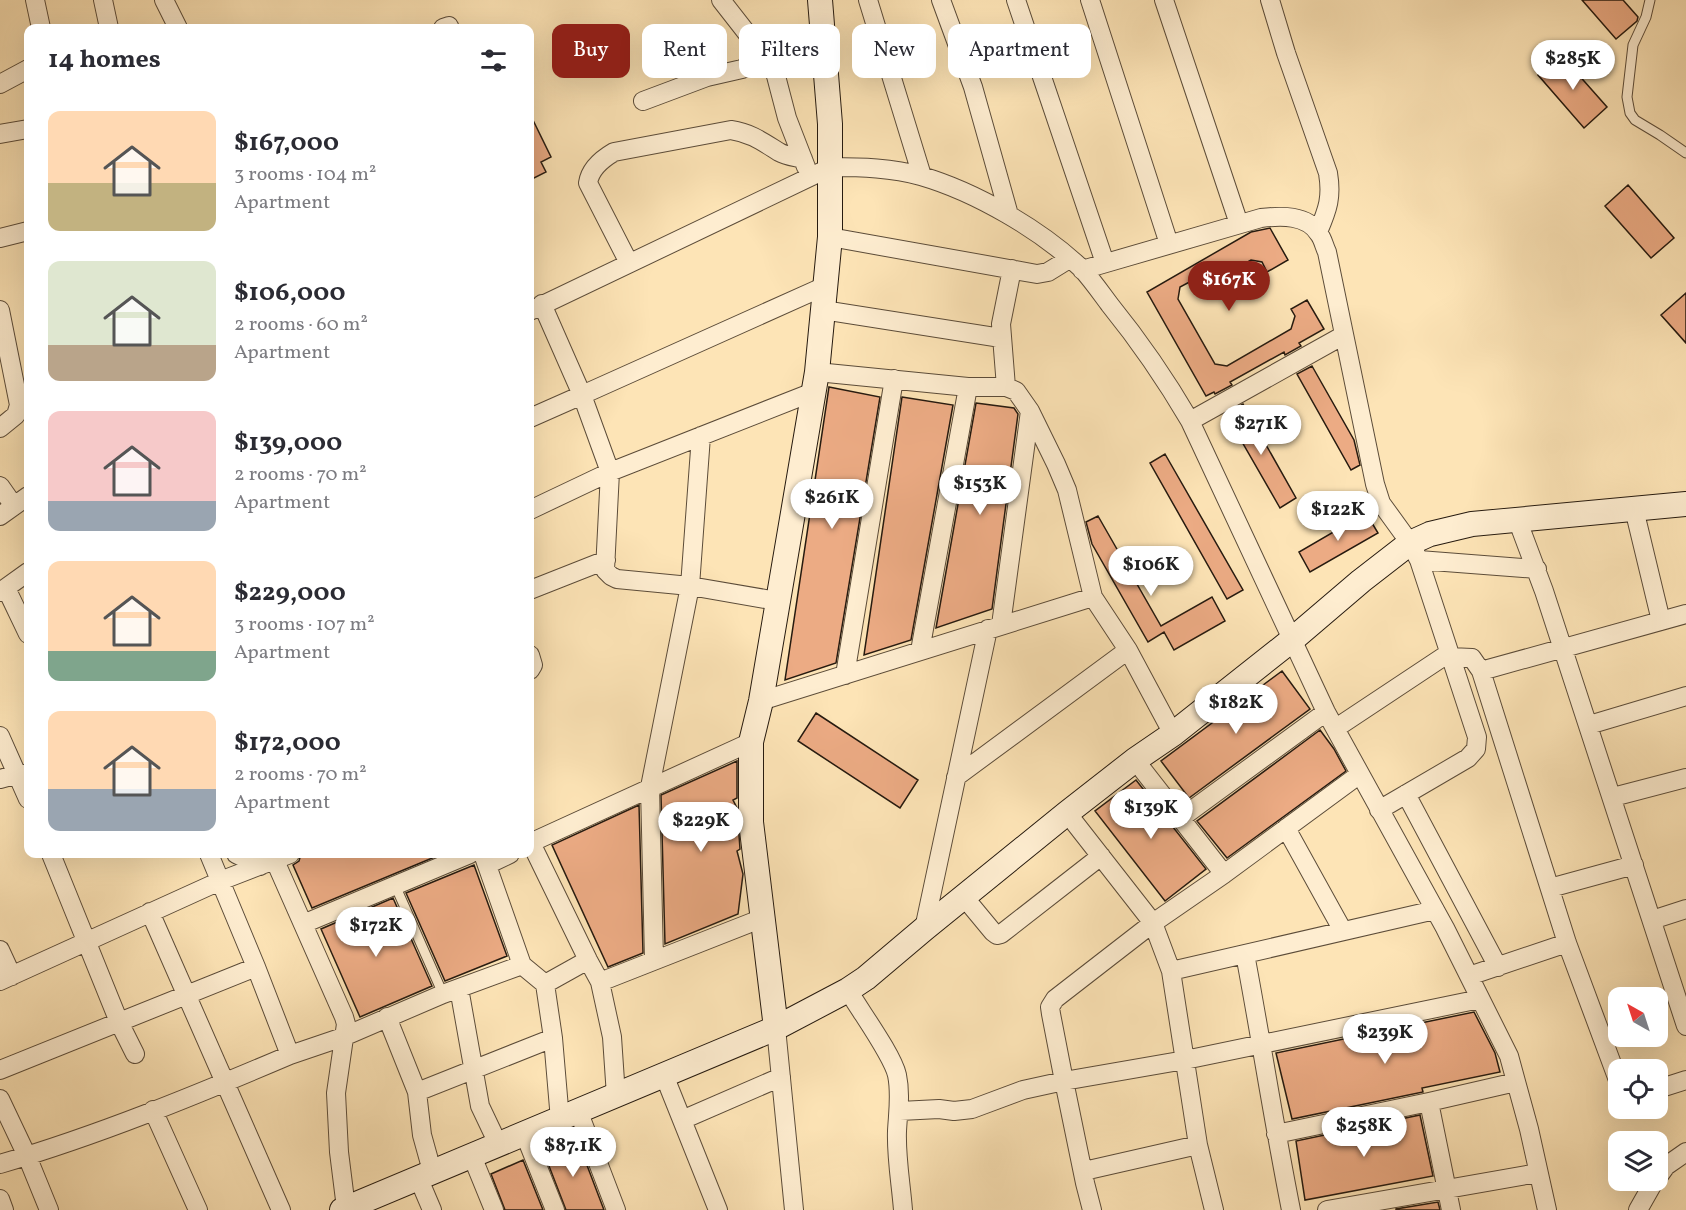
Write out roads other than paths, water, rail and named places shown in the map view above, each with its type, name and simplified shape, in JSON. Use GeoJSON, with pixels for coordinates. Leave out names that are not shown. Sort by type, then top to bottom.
{"type":"FeatureCollection","features":[{"type":"Feature","properties":{"kind":"main road"},"geometry":{"type":"LineString","coordinates":[[776,1028],[751,822],[751,742],[761,701],[815,382],[830,237],[820,172],[820,0]]}},
{"type":"Feature","properties":{"kind":"main road"},"geometry":{"type":"LineString","coordinates":[[344,1209],[372,1204],[425,1174],[569,1117],[776,1028],[848,990],[866,978],[924,928],[1067,813],[1173,734],[1293,639],[1361,581],[1414,551],[1430,534],[1472,524],[1686,504]]}},
{"type":"Feature","properties":{"kind":"street"},"geometry":{"type":"LineString","coordinates":[[35,0],[40,24]]}},
{"type":"Feature","properties":{"kind":"street"},"geometry":{"type":"LineString","coordinates":[[103,0],[108,24]]}},
{"type":"Feature","properties":{"kind":"street"},"geometry":{"type":"LineString","coordinates":[[164,0],[176,24]]}},
{"type":"Feature","properties":{"kind":"street"},"geometry":{"type":"LineString","coordinates":[[721,0],[740,24]]}},
{"type":"Feature","properties":{"kind":"street"},"geometry":{"type":"LineString","coordinates":[[868,0],[922,176]]}},
{"type":"Feature","properties":{"kind":"street"},"geometry":{"type":"LineString","coordinates":[[941,0],[973,87],[1009,215]]}},
{"type":"Feature","properties":{"kind":"street"},"geometry":{"type":"LineString","coordinates":[[1016,0],[1105,264]]}},
{"type":"Feature","properties":{"kind":"street"},"geometry":{"type":"LineString","coordinates":[[1090,0],[1169,244]]}},
{"type":"Feature","properties":{"kind":"street"},"geometry":{"type":"LineString","coordinates":[[1164,0],[1239,224]]}},
{"type":"Feature","properties":{"kind":"street"},"geometry":{"type":"LineString","coordinates":[[1270,0],[1328,173],[1331,190],[1328,208],[1318,232]]}},
{"type":"Feature","properties":{"kind":"street"},"geometry":{"type":"LineString","coordinates":[[643,101],[707,76],[739,70]]}},
{"type":"Feature","properties":{"kind":"street"},"geometry":{"type":"LineString","coordinates":[[0,84],[24,71]]}},
{"type":"Feature","properties":{"kind":"street"},"geometry":{"type":"LineString","coordinates":[[777,78],[787,118],[803,159]]}},
{"type":"Feature","properties":{"kind":"street"},"geometry":{"type":"LineString","coordinates":[[0,134],[24,130]]}},
{"type":"Feature","properties":{"kind":"street"},"geometry":{"type":"LineString","coordinates":[[629,263],[588,183],[589,175],[614,152],[731,130],[746,132],[768,143],[781,154],[803,159],[820,172]]}},
{"type":"Feature","properties":{"kind":"street"},"geometry":{"type":"LineString","coordinates":[[777,601],[690,586],[617,579],[605,570],[610,472],[582,395],[536,308],[820,172],[875,167],[922,176],[1009,215],[1048,241],[1076,264],[1126,326],[1168,383],[1190,421],[1326,712],[1435,910],[1509,1056],[1547,1210]]}},
{"type":"Feature","properties":{"kind":"street"},"geometry":{"type":"LineString","coordinates":[[830,237],[1037,274],[1076,264],[1105,264],[1261,218],[1286,216],[1305,222],[1318,232],[1327,252],[1375,484],[1381,503],[1414,551],[1477,737],[1476,749],[1468,758],[1379,810]]}},
{"type":"Feature","properties":{"kind":"street"},"geometry":{"type":"LineString","coordinates":[[0,238],[24,232]]}},
{"type":"Feature","properties":{"kind":"street"},"geometry":{"type":"LineString","coordinates":[[1006,387],[1001,324],[1012,269]]}},
{"type":"Feature","properties":{"kind":"street"},"geometry":{"type":"LineString","coordinates":[[534,416],[825,286]]}},
{"type":"Feature","properties":{"kind":"street"},"geometry":{"type":"LineString","coordinates":[[0,310],[19,405],[16,415],[0,428]]}},
{"type":"Feature","properties":{"kind":"street"},"geometry":{"type":"LineString","coordinates":[[823,310],[1001,338]]}},
{"type":"Feature","properties":{"kind":"street"},"geometry":{"type":"LineString","coordinates":[[1190,421],[1344,335]]}},
{"type":"Feature","properties":{"kind":"street"},"geometry":{"type":"LineString","coordinates":[[845,675],[894,379]]}},
{"type":"Feature","properties":{"kind":"street"},"geometry":{"type":"LineString","coordinates":[[534,508],[610,472],[701,436],[815,382],[894,379],[968,387],[1006,387],[1016,391],[1030,411],[1067,490],[1093,597],[1128,650],[1173,734]]}},
{"type":"Feature","properties":{"kind":"street"},"geometry":{"type":"LineString","coordinates":[[920,651],[968,387]]}},
{"type":"Feature","properties":{"kind":"street"},"geometry":{"type":"LineString","coordinates":[[924,928],[956,777],[994,627],[1030,411]]}},
{"type":"Feature","properties":{"kind":"street"},"geometry":{"type":"LineString","coordinates":[[654,960],[650,787],[690,586],[701,436]]}},
{"type":"Feature","properties":{"kind":"street"},"geometry":{"type":"LineString","coordinates":[[0,486],[14,506]]}},
{"type":"Feature","properties":{"kind":"street"},"geometry":{"type":"LineString","coordinates":[[1634,508],[1661,621]]}},
{"type":"Feature","properties":{"kind":"street"},"geometry":{"type":"LineString","coordinates":[[1517,519],[1537,569],[1652,920],[1681,994],[1686,1026]]}},
{"type":"Feature","properties":{"kind":"street"},"geometry":{"type":"LineString","coordinates":[[1414,551],[1537,569]]}},
{"type":"Feature","properties":{"kind":"street"},"geometry":{"type":"LineString","coordinates":[[534,588],[606,560]]}},
{"type":"Feature","properties":{"kind":"street"},"geometry":{"type":"LineString","coordinates":[[24,575],[3,590],[24,627]]}},
{"type":"Feature","properties":{"kind":"street"},"geometry":{"type":"LineString","coordinates":[[761,701],[1093,597]]}},
{"type":"Feature","properties":{"kind":"street"},"geometry":{"type":"LineString","coordinates":[[1481,671],[1686,614]]}},
{"type":"Feature","properties":{"kind":"street"},"geometry":{"type":"LineString","coordinates":[[956,777],[1128,650]]}},
{"type":"Feature","properties":{"kind":"street"},"geometry":{"type":"LineString","coordinates":[[1336,728],[1449,655],[1472,658],[1481,671],[1568,943],[1610,1059]]}},
{"type":"Feature","properties":{"kind":"street"},"geometry":{"type":"LineString","coordinates":[[1589,725],[1686,696]]}},
{"type":"Feature","properties":{"kind":"street"},"geometry":{"type":"LineString","coordinates":[[1181,818],[1326,712]]}},
{"type":"Feature","properties":{"kind":"street"},"geometry":{"type":"LineString","coordinates":[[0,736],[23,774],[0,779]]}},
{"type":"Feature","properties":{"kind":"street"},"geometry":{"type":"LineString","coordinates":[[534,841],[751,742]]}},
{"type":"Feature","properties":{"kind":"street"},"geometry":{"type":"LineString","coordinates":[[1136,760],[1224,874]]}},
{"type":"Feature","properties":{"kind":"street"},"geometry":{"type":"LineString","coordinates":[[1092,1210],[1050,1007],[1055,999],[1153,923],[1360,774]]}},
{"type":"Feature","properties":{"kind":"street"},"geometry":{"type":"LineString","coordinates":[[1613,797],[1686,777]]}},
{"type":"Feature","properties":{"kind":"street"},"geometry":{"type":"LineString","coordinates":[[1406,794],[1498,966]]}},
{"type":"Feature","properties":{"kind":"street"},"geometry":{"type":"LineString","coordinates":[[1067,813],[1153,923],[1171,971],[1198,1145],[1214,1210]]}},
{"type":"Feature","properties":{"kind":"street"},"geometry":{"type":"LineString","coordinates":[[1286,828],[1343,931]]}},
{"type":"Feature","properties":{"kind":"street"},"geometry":{"type":"LineString","coordinates":[[534,851],[600,982],[612,1037],[615,1096]]}},
{"type":"Feature","properties":{"kind":"street"},"geometry":{"type":"LineString","coordinates":[[964,897],[993,932],[997,935],[1001,934],[1101,856]]}},
{"type":"Feature","properties":{"kind":"street"},"geometry":{"type":"LineString","coordinates":[[53,858],[119,1022],[135,1054]]}},
{"type":"Feature","properties":{"kind":"street"},"geometry":{"type":"LineString","coordinates":[[211,858],[290,1054]]}},
{"type":"Feature","properties":{"kind":"street"},"geometry":{"type":"LineString","coordinates":[[0,950],[6,979],[150,912],[274,858],[342,1009],[345,1024],[336,1093],[344,1209]]}},
{"type":"Feature","properties":{"kind":"street"},"geometry":{"type":"LineString","coordinates":[[303,924],[460,858]]}},
{"type":"Feature","properties":{"kind":"street"},"geometry":{"type":"LineString","coordinates":[[485,859],[522,965],[545,984],[569,1117],[616,1210]]}},
{"type":"Feature","properties":{"kind":"street"},"geometry":{"type":"LineString","coordinates":[[1550,888],[1634,865]]}},
{"type":"Feature","properties":{"kind":"street"},"geometry":{"type":"LineString","coordinates":[[1652,920],[1686,909]]}},
{"type":"Feature","properties":{"kind":"street"},"geometry":{"type":"LineString","coordinates":[[1171,971],[1435,910]]}},
{"type":"Feature","properties":{"kind":"street"},"geometry":{"type":"LineString","coordinates":[[150,912],[281,1210]]}},
{"type":"Feature","properties":{"kind":"street"},"geometry":{"type":"LineString","coordinates":[[600,982],[763,918]]}},
{"type":"Feature","properties":{"kind":"street"},"geometry":{"type":"LineString","coordinates":[[1469,976],[1568,943]]}},
{"type":"Feature","properties":{"kind":"street"},"geometry":{"type":"LineString","coordinates":[[1245,954],[1291,1210]]}},
{"type":"Feature","properties":{"kind":"street"},"geometry":{"type":"LineString","coordinates":[[545,984],[588,960]]}},
{"type":"Feature","properties":{"kind":"street"},"geometry":{"type":"LineString","coordinates":[[0,1164],[225,1083],[290,1054],[343,1037],[451,991],[522,965]]}},
{"type":"Feature","properties":{"kind":"street"},"geometry":{"type":"LineString","coordinates":[[0,1070],[256,967]]}},
{"type":"Feature","properties":{"kind":"street"},"geometry":{"type":"LineString","coordinates":[[848,990],[897,1074],[900,1111],[897,1131],[903,1210]]}},
{"type":"Feature","properties":{"kind":"street"},"geometry":{"type":"LineString","coordinates":[[451,991],[473,1070],[480,1106],[499,1146]]}},
{"type":"Feature","properties":{"kind":"street"},"geometry":{"type":"LineString","coordinates":[[900,1111],[972,1109],[1023,1090],[1064,1081],[1185,1060],[1480,999]]}},
{"type":"Feature","properties":{"kind":"street"},"geometry":{"type":"LineString","coordinates":[[387,1017],[417,1092],[425,1174],[432,1210]]}},
{"type":"Feature","properties":{"kind":"street"},"geometry":{"type":"LineString","coordinates":[[776,1028],[794,1210]]}},
{"type":"Feature","properties":{"kind":"street"},"geometry":{"type":"LineString","coordinates":[[417,1092],[553,1038]]}},
{"type":"Feature","properties":{"kind":"street"},"geometry":{"type":"LineString","coordinates":[[664,1075],[718,1210]]}},
{"type":"Feature","properties":{"kind":"street"},"geometry":{"type":"LineString","coordinates":[[682,1120],[781,1077]]}},
{"type":"Feature","properties":{"kind":"street"},"geometry":{"type":"LineString","coordinates":[[1668,1086],[1686,1080]]}},
{"type":"Feature","properties":{"kind":"street"},"geometry":{"type":"LineString","coordinates":[[1276,1134],[1516,1082]]}},
{"type":"Feature","properties":{"kind":"street"},"geometry":{"type":"LineString","coordinates":[[0,1099],[49,1210]]}},
{"type":"Feature","properties":{"kind":"street"},"geometry":{"type":"LineString","coordinates":[[1429,1102],[1451,1210]]}},
{"type":"Feature","properties":{"kind":"street"},"geometry":{"type":"LineString","coordinates":[[153,1110],[198,1210]]}},
{"type":"Feature","properties":{"kind":"street"},"geometry":{"type":"LineString","coordinates":[[525,1135],[555,1210]]}},
{"type":"Feature","properties":{"kind":"street"},"geometry":{"type":"LineString","coordinates":[[1084,1171],[1198,1145]]}},
{"type":"Feature","properties":{"kind":"street"},"geometry":{"type":"LineString","coordinates":[[1668,1165],[1686,1152]]}},
{"type":"Feature","properties":{"kind":"street"},"geometry":{"type":"LineString","coordinates":[[472,1156],[494,1210]]}},
{"type":"Feature","properties":{"kind":"street"},"geometry":{"type":"LineString","coordinates":[[1334,1210],[1538,1173]]}},
{"type":"Feature","properties":{"kind":"street"},"geometry":{"type":"LineString","coordinates":[[1638,1210],[1649,1191]]}},
{"type":"Feature","properties":{"kind":"street"},"geometry":{"type":"LineString","coordinates":[[0,1199],[4,1210]]}},
{"type":"Feature","properties":{"kind":"lane"},"geometry":{"type":"LineString","coordinates":[[1650,0],[1646,17],[1633,45],[1627,97],[1630,113],[1635,120],[1686,153]]}},
{"type":"Feature","properties":{"kind":"lane"},"geometry":{"type":"LineString","coordinates":[[395,885],[451,991]]}}]}
